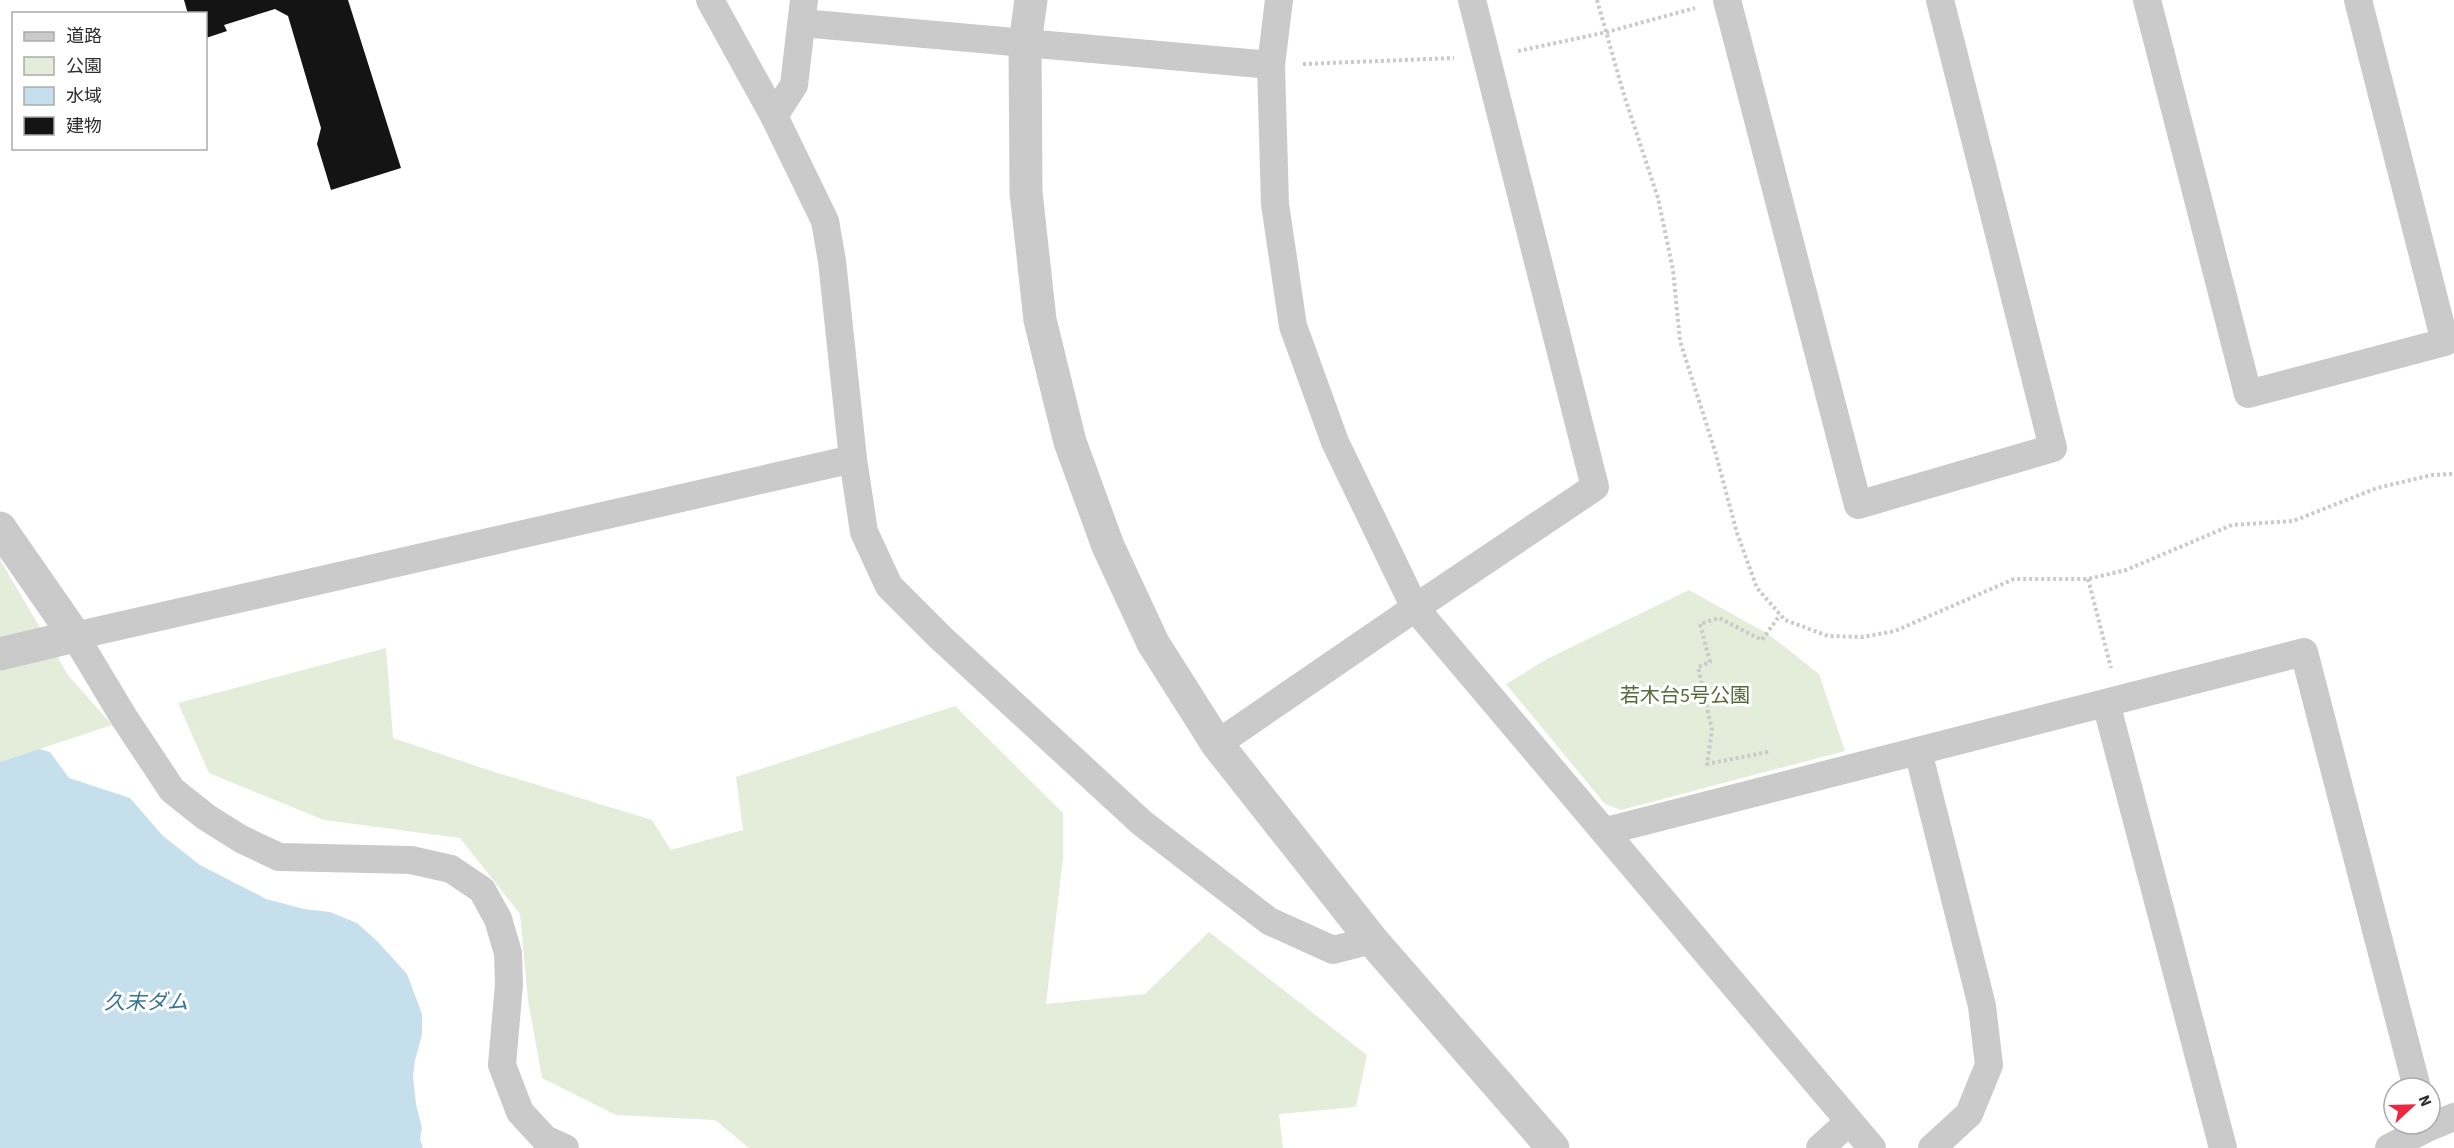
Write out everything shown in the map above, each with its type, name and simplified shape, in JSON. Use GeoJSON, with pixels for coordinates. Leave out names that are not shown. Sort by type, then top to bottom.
{"type":"FeatureCollection","features":[{"type":"Feature","properties":{"kind":"street"},"geometry":{"type":"LineString","coordinates":[[710,0],[774,116],[825,221],[832,261],[853,459],[864,532],[889,586],[958,654],[1142,823],[1269,921],[1333,950],[1372,940]]}},
{"type":"Feature","properties":{"kind":"street"},"geometry":{"type":"LineString","coordinates":[[1031,0],[1025,43],[1026,192],[1040,320],[1070,442],[1108,546],[1153,643],[1217,744],[1372,940],[1553,1148]]}},
{"type":"Feature","properties":{"kind":"street"},"geometry":{"type":"LineString","coordinates":[[1279,0],[1272,65],[1275,204],[1293,326],[1335,442],[1415,608],[1872,1148]]}},
{"type":"Feature","properties":{"kind":"street"},"geometry":{"type":"LineString","coordinates":[[1217,744],[1595,487],[1472,0]]}},
{"type":"Feature","properties":{"kind":"street"},"geometry":{"type":"LineString","coordinates":[[1727,0],[1858,506],[2054,448],[1940,0]]}},
{"type":"Feature","properties":{"kind":"street"},"geometry":{"type":"LineString","coordinates":[[2147,0],[2248,394],[2445,342],[2358,0]]}},
{"type":"Feature","properties":{"kind":"street"},"geometry":{"type":"LineString","coordinates":[[774,116],[794,85],[803,12],[1025,43],[1272,65]]}},
{"type":"Feature","properties":{"kind":"street"},"geometry":{"type":"LineString","coordinates":[[0,654],[853,459]]}},
{"type":"Feature","properties":{"kind":"street"},"geometry":{"type":"LineString","coordinates":[[0,528],[75,636],[123,716],[172,790],[206,818],[241,839],[279,857],[411,860],[451,869],[482,890],[498,919],[508,952],[502,1065],[520,1112],[545,1138],[565,1148]]}},
{"type":"Feature","properties":{"kind":"street"},"geometry":{"type":"LineString","coordinates":[[1606,831],[2304,652],[2414,1076]]}},
{"type":"Feature","properties":{"kind":"street"},"geometry":{"type":"LineString","coordinates":[[2113,701],[2223,1148]]}},
{"type":"Feature","properties":{"kind":"street"},"geometry":{"type":"LineString","coordinates":[[1918,751],[1982,1006],[1989,1065],[1969,1114],[1932,1148]]}},
{"type":"Feature","properties":{"kind":"street"},"geometry":{"type":"LineString","coordinates":[[1820,1148],[1849,1122]]}},
{"type":"Feature","properties":{"kind":"street"},"geometry":{"type":"LineString","coordinates":[[2389,1148],[2410,1136]]}},
{"type":"Feature","properties":{"kind":"path"},"geometry":{"type":"LineString","coordinates":[[1597,0],[1624,95],[1658,198],[1673,270],[1680,341],[1715,451],[1737,533],[1757,588],[1785,620],[1828,636],[1863,637],[1895,631],[2014,579],[2088,579],[2127,570],[2232,525],[2293,521],[2377,488],[2432,475],[2454,474]]}},
{"type":"Feature","properties":{"kind":"path"},"geometry":{"type":"LineString","coordinates":[[2088,579],[2113,701]]}},
{"type":"Feature","properties":{"kind":"path"},"geometry":{"type":"LineString","coordinates":[[1771,752],[1707,764],[1712,730],[1698,667],[1710,662],[1700,624],[1719,618],[1762,640],[1780,615]]}},
{"type":"Feature","properties":{"kind":"green space"},"geometry":{"type":"Polygon","coordinates":[[[0,560],[68,675],[112,725],[0,762],[0,560]]]}},
{"type":"Feature","properties":{"kind":"green space","name":"若木台5号公園"},"geometry":{"type":"Polygon","coordinates":[[[1689,590],[1768,634],[1819,674],[1845,751],[1621,810],[1605,804],[1506,684],[1549,658],[1689,590]]]}},
{"type":"Feature","properties":{"kind":"green space"},"geometry":{"type":"Polygon","coordinates":[[[386,648],[393,738],[488,770],[652,820],[671,850],[743,830],[736,777],[955,706],[1063,813],[1063,858],[1046,1004],[1145,994],[1209,932],[1367,1055],[1356,1107],[1279,1114],[1283,1148],[749,1148],[715,1120],[616,1115],[542,1078],[528,1000],[520,914],[460,838],[324,820],[209,773],[178,703],[386,648]]]}},
{"type":"Feature","properties":{"kind":"water","name":"久末ダム"},"geometry":{"type":"Polygon","coordinates":[[[39,749],[50,752],[69,778],[130,798],[163,836],[200,865],[266,899],[304,909],[330,912],[357,923],[378,942],[407,974],[422,1014],[422,1035],[413,1077],[423,1148],[0,1148],[0,762],[39,749]]]}},
{"type":"Feature","properties":{"kind":"building"},"geometry":{"type":"Polygon","coordinates":[[[184,0],[348,0],[401,168],[331,190],[317,144],[321,128],[288,16],[275,9],[224,25],[227,31],[207,38],[207,12],[187,12],[184,0]]]}}]}
